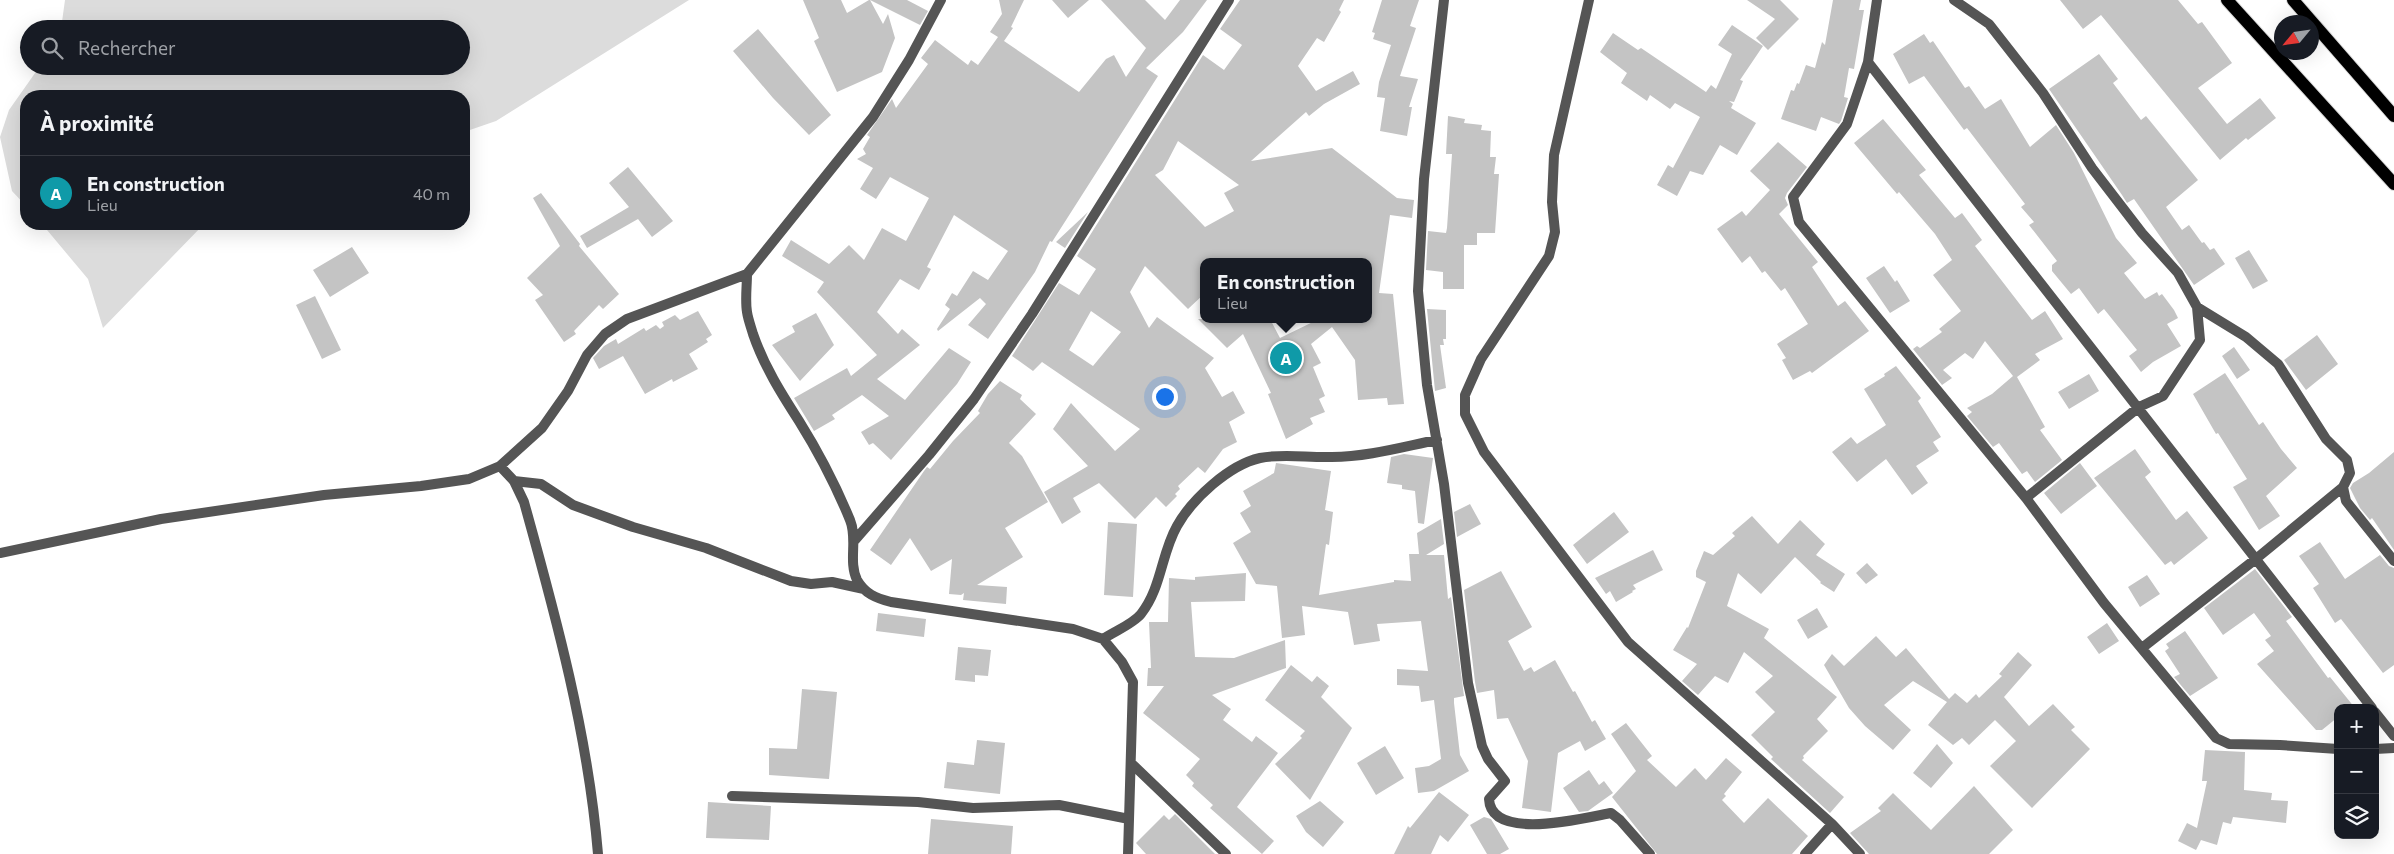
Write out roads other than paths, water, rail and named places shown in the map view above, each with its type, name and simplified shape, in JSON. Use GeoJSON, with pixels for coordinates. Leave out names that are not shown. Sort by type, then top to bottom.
{"type":"FeatureCollection","features":[{"type":"Feature","properties":{"kind":"main road"},"geometry":{"type":"LineString","coordinates":[[2227,0],[2394,184]]}},
{"type":"Feature","properties":{"kind":"main road"},"geometry":{"type":"LineString","coordinates":[[2293,0],[2394,116]]}},
{"type":"Feature","properties":{"kind":"street"},"geometry":{"type":"LineString","coordinates":[[0,553],[161,519],[324,495],[421,486],[469,479],[500,466],[542,428],[568,392],[586,355],[605,334],[627,319],[747,274],[873,116],[909,60],[941,0]]}},
{"type":"Feature","properties":{"kind":"street"},"geometry":{"type":"LineString","coordinates":[[855,540],[929,455],[974,399],[1032,314],[1229,0]]}},
{"type":"Feature","properties":{"kind":"street"},"geometry":{"type":"LineString","coordinates":[[1444,0],[1424,179],[1418,291],[1427,385],[1437,440],[1468,683],[1482,746],[1488,759],[1505,781],[1489,799],[1489,808],[1494,815],[1504,820],[1525,823],[1552,824],[1611,813],[1620,820],[1650,854]]}},
{"type":"Feature","properties":{"kind":"street"},"geometry":{"type":"LineString","coordinates":[[1589,0],[1554,155],[1552,202],[1555,232],[1550,256],[1481,359],[1464,395],[1465,414],[1484,452],[1628,642],[1832,824],[1860,854]]}},
{"type":"Feature","properties":{"kind":"street"},"geometry":{"type":"LineString","coordinates":[[1877,0],[1868,62],[1847,124],[1793,197],[1799,222],[2026,498],[2104,603],[2216,738],[2229,744],[2334,749]]}},
{"type":"Feature","properties":{"kind":"street"},"geometry":{"type":"LineString","coordinates":[[1954,0],[1989,24],[2043,93],[2092,168],[2142,233],[2178,273],[2197,307],[2200,340],[2163,396],[2139,407],[2026,498]]}},
{"type":"Feature","properties":{"kind":"street"},"geometry":{"type":"LineString","coordinates":[[1868,62],[2257,558],[2369,704]]}},
{"type":"Feature","properties":{"kind":"street"},"geometry":{"type":"LineString","coordinates":[[747,274],[747,313],[760,355],[777,388],[799,421],[839,493],[852,523],[855,540],[853,563],[856,578],[864,589],[875,598],[891,602],[1074,629],[1103,639],[1122,662],[1133,682],[1128,854]]}},
{"type":"Feature","properties":{"kind":"street"},"geometry":{"type":"LineString","coordinates":[[2142,648],[2257,558],[2343,486],[2350,473],[2347,460],[2326,438],[2278,364],[2246,337],[2197,307]]}},
{"type":"Feature","properties":{"kind":"street"},"geometry":{"type":"LineString","coordinates":[[1103,639],[1140,615],[1157,587],[1176,527],[1200,496],[1232,469],[1260,458],[1300,455],[1332,458],[1380,452],[1437,440]]}},
{"type":"Feature","properties":{"kind":"street"},"geometry":{"type":"LineString","coordinates":[[500,466],[514,481],[524,502],[564,650],[581,727],[598,854]]}},
{"type":"Feature","properties":{"kind":"street"},"geometry":{"type":"LineString","coordinates":[[514,481],[542,484],[573,506],[633,527],[706,548],[791,581],[811,584],[832,582],[864,589]]}},
{"type":"Feature","properties":{"kind":"street"},"geometry":{"type":"LineString","coordinates":[[2343,486],[2346,501],[2394,561]]}},
{"type":"Feature","properties":{"kind":"street"},"geometry":{"type":"LineString","coordinates":[[2379,717],[2394,736]]}},
{"type":"Feature","properties":{"kind":"street"},"geometry":{"type":"LineString","coordinates":[[2379,749],[2394,748]]}},
{"type":"Feature","properties":{"kind":"street"},"geometry":{"type":"LineString","coordinates":[[1130,763],[1226,854]]}},
{"type":"Feature","properties":{"kind":"street"},"geometry":{"type":"LineString","coordinates":[[732,796],[918,802],[973,808],[1059,805],[1129,819]]}},
{"type":"Feature","properties":{"kind":"street"},"geometry":{"type":"LineString","coordinates":[[1805,854],[1832,824]]}},
{"type":"Feature","properties":{"kind":"place","name":"En construction"},"geometry":{"type":"Point","coordinates":[1286,358]}}]}
